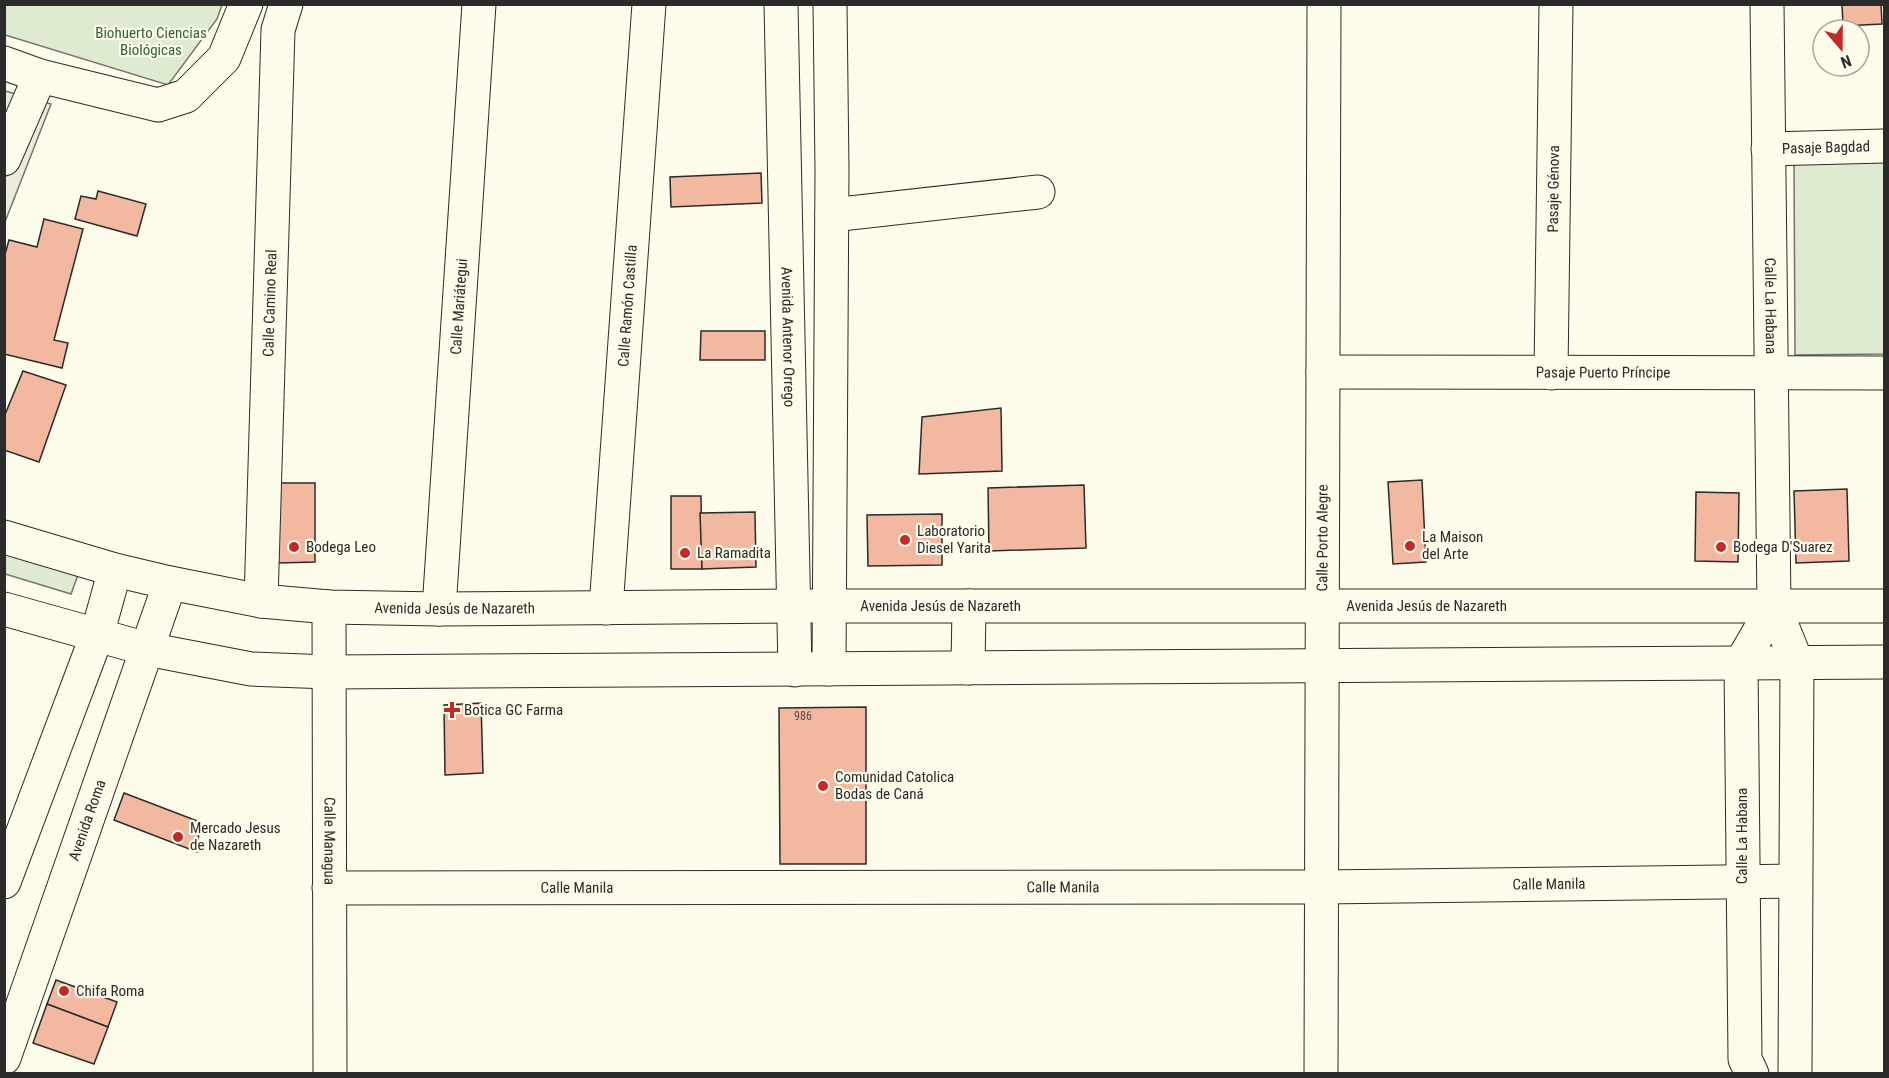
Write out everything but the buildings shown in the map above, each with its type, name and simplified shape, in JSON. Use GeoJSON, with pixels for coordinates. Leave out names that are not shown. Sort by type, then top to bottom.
{"type":"FeatureCollection","features":[{"type":"Feature","properties":{"kind":"street"},"geometry":{"type":"LineString","coordinates":[[4,63],[40,76],[158,105],[186,96],[224,58],[246,4]]}},
{"type":"Feature","properties":{"kind":"street","name":"Calle Camino Real"},"geometry":{"type":"LineString","coordinates":[[261,602],[278,30],[286,4]]}},
{"type":"Feature","properties":{"kind":"street","name":"Calle Mariátegui"},"geometry":{"type":"LineString","coordinates":[[439,609],[479,4]]}},
{"type":"Feature","properties":{"kind":"street","name":"Calle Ramón Castilla"},"geometry":{"type":"LineString","coordinates":[[606,608],[649,4]]}},
{"type":"Feature","properties":{"kind":"street","name":"Avenida Antenor Orrego"},"geometry":{"type":"LineString","coordinates":[[781,4],[795,670]]}},
{"type":"Feature","properties":{"kind":"street"},"geometry":{"type":"LineString","coordinates":[[829,669],[832,214],[830,4]]}},
{"type":"Feature","properties":{"kind":"street","name":"Calle Porto Alegre"},"geometry":{"type":"LineString","coordinates":[[1321,1074],[1323,4]]}},
{"type":"Feature","properties":{"kind":"street","name":"Pasaje Génova"},"geometry":{"type":"LineString","coordinates":[[1551,373],[1556,4]]}},
{"type":"Feature","properties":{"kind":"street","name":"Calle La Habana"},"geometry":{"type":"LineString","coordinates":[[1767,4],[1774,606],[1797,663],[1794,881],[1795,1074]]}},
{"type":"Feature","properties":{"kind":"street"},"geometry":{"type":"LineString","coordinates":[[4,159],[40,76]]}},
{"type":"Feature","properties":{"kind":"street","name":"Pasaje Bagdad"},"geometry":{"type":"LineString","coordinates":[[1768,149],[1884,146]]}},
{"type":"Feature","properties":{"kind":"street"},"geometry":{"type":"LineString","coordinates":[[784,168],[832,170]]}},
{"type":"Feature","properties":{"kind":"street"},"geometry":{"type":"LineString","coordinates":[[832,214],[1038,192]]}},
{"type":"Feature","properties":{"kind":"street","name":"Pasaje Puerto Príncipe"},"geometry":{"type":"LineString","coordinates":[[1323,372],[1884,373]]}},
{"type":"Feature","properties":{"kind":"street","name":"Avenida Jesús de Nazareth"},"geometry":{"type":"LineString","coordinates":[[4,537],[115,570],[170,583],[261,602],[329,607],[439,609],[793,606],[1884,606]]}},
{"type":"Feature","properties":{"kind":"street"},"geometry":{"type":"LineString","coordinates":[[4,882],[97,635],[115,570]]}},
{"type":"Feature","properties":{"kind":"street","name":"Avenida Roma"},"geometry":{"type":"LineString","coordinates":[[4,1058],[170,583]]}},
{"type":"Feature","properties":{"kind":"street"},"geometry":{"type":"LineString","coordinates":[[968,668],[969,606]]}},
{"type":"Feature","properties":{"kind":"street"},"geometry":{"type":"LineString","coordinates":[[1741,663],[1774,606]]}},
{"type":"Feature","properties":{"kind":"street","name":"Calle Managua"},"geometry":{"type":"LineString","coordinates":[[329,607],[330,1074]]}},
{"type":"Feature","properties":{"kind":"street"},"geometry":{"type":"LineString","coordinates":[[4,609],[147,650],[251,669],[329,672],[1884,662]]}},
{"type":"Feature","properties":{"kind":"street","name":"Calle La Habana"},"geometry":{"type":"LineString","coordinates":[[1741,663],[1745,1059],[1752,1074]]}},
{"type":"Feature","properties":{"kind":"street","name":"Calle Manila"},"geometry":{"type":"LineString","coordinates":[[329,888],[1321,887],[1794,881]]}},
{"type":"Feature","properties":{"kind":"green space","name":"Biohuerto Ciencias Biológicas"},"geometry":{"type":"Polygon","coordinates":[[[4,5],[222,5],[217,19],[168,85],[5,35],[4,5]]]}},
{"type":"Feature","properties":{"kind":"green space"},"geometry":{"type":"Polygon","coordinates":[[[1794,162],[1884,162],[1884,354],[1795,355],[1794,162]]]}},
{"type":"Feature","properties":{"kind":"green space"},"geometry":{"type":"Polygon","coordinates":[[[4,553],[78,575],[71,594],[5,574],[4,553]]]}},
{"type":"Feature","properties":{"kind":"shaded area"},"geometry":{"type":"Polygon","coordinates":[[[5,91],[51,104],[5,222],[5,91]]]}},
{"type":"Feature","properties":{"kind":"place","name":"Laboratorio Diesel Yarita"},"geometry":{"type":"Point","coordinates":[905,540]}},
{"type":"Feature","properties":{"kind":"place","name":"La Maison del Arte"},"geometry":{"type":"Point","coordinates":[1410,546]}},
{"type":"Feature","properties":{"kind":"place","name":"Bodega Leo"},"geometry":{"type":"Point","coordinates":[294,547]}},
{"type":"Feature","properties":{"kind":"place","name":"Bodega D'Suarez"},"geometry":{"type":"Point","coordinates":[1721,547]}},
{"type":"Feature","properties":{"kind":"place","name":"La Ramadita"},"geometry":{"type":"Point","coordinates":[685,553]}},
{"type":"Feature","properties":{"kind":"place","name":"Botica GC Farma"},"geometry":{"type":"Point","coordinates":[452,710]}},
{"type":"Feature","properties":{"kind":"place","name":"Comunidad Catolica Bodas de Caná"},"geometry":{"type":"Point","coordinates":[823,786]}},
{"type":"Feature","properties":{"kind":"place","name":"Mercado Jesus de Nazareth"},"geometry":{"type":"Point","coordinates":[178,837]}},
{"type":"Feature","properties":{"kind":"place","name":"Chifa Roma"},"geometry":{"type":"Point","coordinates":[64,991]}}]}
